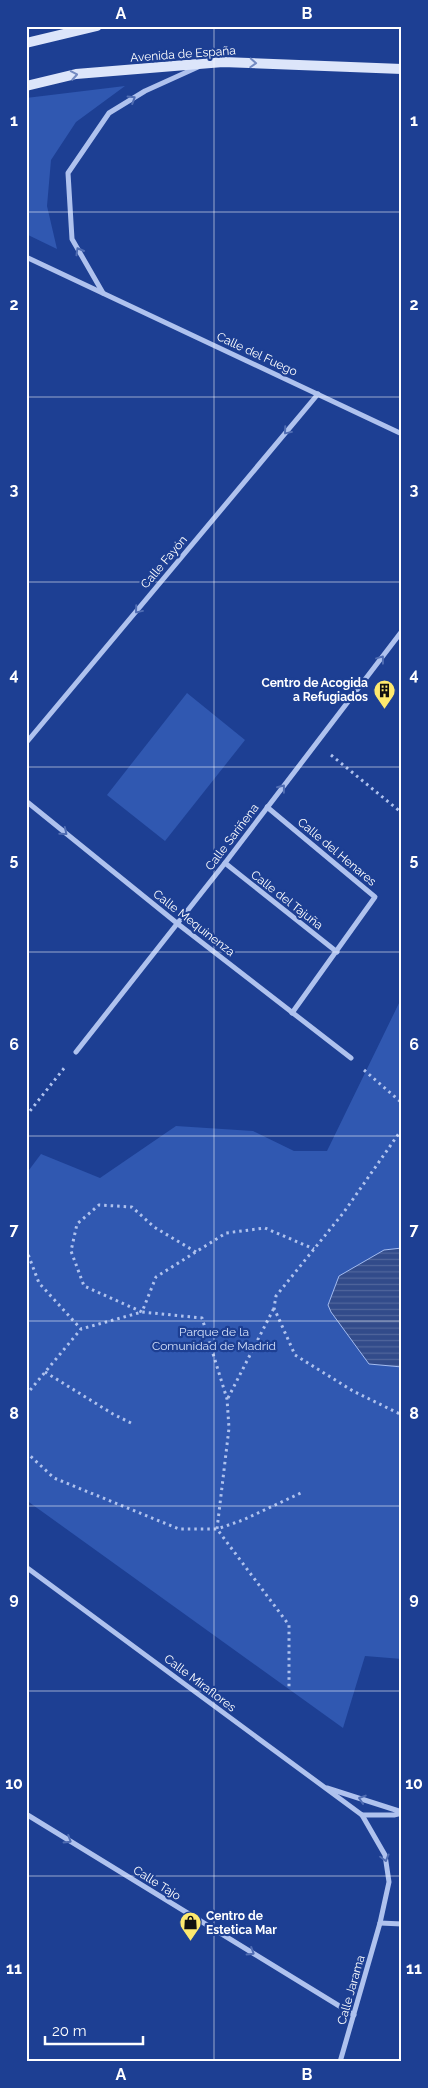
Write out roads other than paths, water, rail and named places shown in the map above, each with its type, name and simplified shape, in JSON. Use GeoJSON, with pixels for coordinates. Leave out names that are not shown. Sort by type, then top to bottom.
{"type":"FeatureCollection","features":[{"type":"Feature","properties":{"kind":"main road"},"geometry":{"type":"LineString","coordinates":[[26,43],[97,26]]}},
{"type":"Feature","properties":{"kind":"main road","name":"Avenida de España"},"geometry":{"type":"LineString","coordinates":[[26,86],[76,74],[223,62],[402,69]]}},
{"type":"Feature","properties":{"kind":"street"},"geometry":{"type":"LineString","coordinates":[[103,293],[72,239],[68,173],[109,113],[145,91],[209,63]]}},
{"type":"Feature","properties":{"kind":"street","name":"Calle del Fuego"},"geometry":{"type":"LineString","coordinates":[[26,257],[402,434]]}},
{"type":"Feature","properties":{"kind":"street","name":"Calle Fayón"},"geometry":{"type":"LineString","coordinates":[[26,743],[318,394]]}},
{"type":"Feature","properties":{"kind":"street","name":"Calle Sariñena"},"geometry":{"type":"LineString","coordinates":[[76,1052],[178,924],[402,631]]}},
{"type":"Feature","properties":{"kind":"street","name":"Calle Mequinenza"},"geometry":{"type":"LineString","coordinates":[[26,801],[178,924],[351,1058]]}},
{"type":"Feature","properties":{"kind":"street","name":"Calle del Henares"},"geometry":{"type":"LineString","coordinates":[[268,807],[375,897],[338,952],[292,1013]]}},
{"type":"Feature","properties":{"kind":"street","name":"Calle del Tajuña"},"geometry":{"type":"LineString","coordinates":[[225,863],[338,952]]}},
{"type":"Feature","properties":{"kind":"street","name":"Calle Miraflores"},"geometry":{"type":"LineString","coordinates":[[26,1567],[362,1815],[385,1855],[389,1882],[380,1923]]}},
{"type":"Feature","properties":{"kind":"street"},"geometry":{"type":"LineString","coordinates":[[322,1786],[402,1812]]}},
{"type":"Feature","properties":{"kind":"street"},"geometry":{"type":"LineString","coordinates":[[362,1815],[394,1815],[402,1812]]}},
{"type":"Feature","properties":{"kind":"street","name":"Calle Tajo"},"geometry":{"type":"LineString","coordinates":[[26,1814],[354,2015]]}},
{"type":"Feature","properties":{"kind":"street"},"geometry":{"type":"LineString","coordinates":[[380,1923],[402,1924]]}},
{"type":"Feature","properties":{"kind":"street","name":"Calle Jarama"},"geometry":{"type":"LineString","coordinates":[[340,2062],[380,1923]]}},
{"type":"Feature","properties":{"kind":"place","name":"Centro de Acogida a Refugiados"},"geometry":{"type":"Point","coordinates":[384,709]}},
{"type":"Feature","properties":{"kind":"place","name":"Centro de Estetica Mar"},"geometry":{"type":"Point","coordinates":[190,1942]}},
{"type":"Feature","properties":{"kind":"park label","name":"Parque de la Comunidad de Madrid"},"geometry":{"type":"Point","coordinates":[214,1339]}}]}
